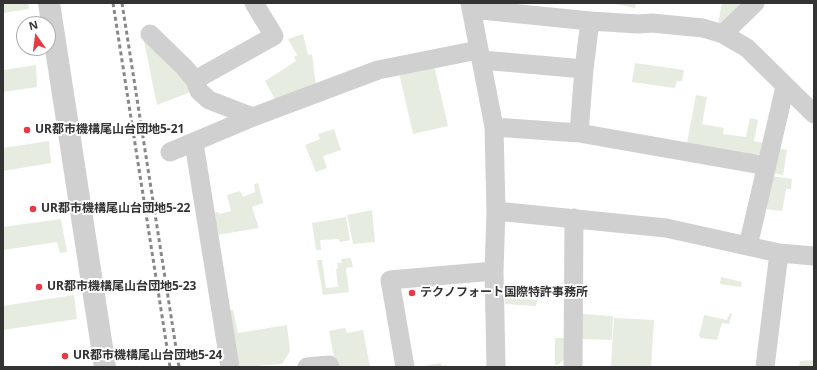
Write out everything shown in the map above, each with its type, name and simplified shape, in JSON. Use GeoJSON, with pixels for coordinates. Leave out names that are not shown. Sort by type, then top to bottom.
{"type":"FeatureCollection","features":[{"type":"Feature","properties":{"kind":"street"},"geometry":{"type":"LineString","coordinates":[[49,3],[105,367]]}},
{"type":"Feature","properties":{"kind":"street"},"geometry":{"type":"LineString","coordinates":[[195,80],[274,36],[254,3]]}},
{"type":"Feature","properties":{"kind":"street"},"geometry":{"type":"LineString","coordinates":[[723,34],[755,3]]}},
{"type":"Feature","properties":{"kind":"street"},"geometry":{"type":"LineString","coordinates":[[496,367],[494,271],[496,211],[494,127],[470,6],[572,11],[590,21],[638,24],[652,23],[703,28],[723,34],[747,48],[814,114]]}},
{"type":"Feature","properties":{"kind":"street"},"geometry":{"type":"LineString","coordinates":[[579,133],[584,69],[590,21]]}},
{"type":"Feature","properties":{"kind":"street"},"geometry":{"type":"LineString","coordinates":[[150,34],[195,80],[200,91],[209,100],[253,117]]}},
{"type":"Feature","properties":{"kind":"street"},"geometry":{"type":"LineString","coordinates":[[170,152],[253,117],[378,70],[480,55],[584,69]]}},
{"type":"Feature","properties":{"kind":"street"},"geometry":{"type":"LineString","coordinates":[[748,246],[768,166],[785,87]]}},
{"type":"Feature","properties":{"kind":"street"},"geometry":{"type":"LineString","coordinates":[[494,127],[579,133],[768,166]]}},
{"type":"Feature","properties":{"kind":"street"},"geometry":{"type":"LineString","coordinates":[[194,143],[230,367]]}},
{"type":"Feature","properties":{"kind":"street"},"geometry":{"type":"LineString","coordinates":[[496,211],[666,228],[779,253],[814,256]]}},
{"type":"Feature","properties":{"kind":"street"},"geometry":{"type":"LineString","coordinates":[[573,367],[574,218]]}},
{"type":"Feature","properties":{"kind":"street"},"geometry":{"type":"LineString","coordinates":[[765,367],[779,253]]}},
{"type":"Feature","properties":{"kind":"street"},"geometry":{"type":"LineString","coordinates":[[405,367],[390,280],[494,271]]}},
{"type":"Feature","properties":{"kind":"street"},"geometry":{"type":"LineString","coordinates":[[306,367],[329,365],[330,367]]}},
{"type":"Feature","properties":{"kind":"shaded area"},"geometry":{"type":"Polygon","coordinates":[[[3,3],[28,3],[29,9],[3,13],[3,3]]]}},
{"type":"Feature","properties":{"kind":"shaded area"},"geometry":{"type":"Polygon","coordinates":[[[610,3],[636,3],[635,8],[610,3]]]}},
{"type":"Feature","properties":{"kind":"shaded area"},"geometry":{"type":"Polygon","coordinates":[[[722,3],[745,3],[724,25],[718,24],[722,3]]]}},
{"type":"Feature","properties":{"kind":"shaded area"},"geometry":{"type":"Polygon","coordinates":[[[303,34],[308,55],[312,54],[316,87],[277,103],[265,81],[296,61],[294,57],[297,55],[288,39],[303,34]]]}},
{"type":"Feature","properties":{"kind":"shaded area"},"geometry":{"type":"Polygon","coordinates":[[[143,36],[193,91],[157,105],[143,36]]]}},
{"type":"Feature","properties":{"kind":"shaded area"},"geometry":{"type":"Polygon","coordinates":[[[635,63],[684,70],[682,81],[677,81],[675,88],[632,82],[635,63]]]}},
{"type":"Feature","properties":{"kind":"shaded area"},"geometry":{"type":"Polygon","coordinates":[[[36,65],[37,87],[3,92],[3,70],[36,65]]]}},
{"type":"Feature","properties":{"kind":"shaded area"},"geometry":{"type":"Polygon","coordinates":[[[434,65],[448,126],[413,134],[399,73],[434,65]]]}},
{"type":"Feature","properties":{"kind":"shaded area"},"geometry":{"type":"Polygon","coordinates":[[[696,95],[707,97],[702,124],[724,128],[723,134],[746,137],[750,118],[758,120],[754,141],[763,143],[761,154],[755,155],[687,143],[696,95]]]}},
{"type":"Feature","properties":{"kind":"shaded area"},"geometry":{"type":"Polygon","coordinates":[[[334,129],[341,150],[323,156],[327,168],[316,172],[305,145],[320,139],[318,134],[334,129]]]}},
{"type":"Feature","properties":{"kind":"shaded area"},"geometry":{"type":"Polygon","coordinates":[[[49,141],[51,163],[3,171],[3,148],[49,141]]]}},
{"type":"Feature","properties":{"kind":"shaded area"},"geometry":{"type":"Polygon","coordinates":[[[778,148],[787,150],[783,175],[773,173],[778,148]]]}},
{"type":"Feature","properties":{"kind":"shaded area"},"geometry":{"type":"Polygon","coordinates":[[[772,176],[792,179],[791,189],[786,189],[782,211],[766,209],[772,176]]]}},
{"type":"Feature","properties":{"kind":"shaded area"},"geometry":{"type":"Polygon","coordinates":[[[258,183],[263,203],[252,207],[259,228],[217,235],[213,213],[218,212],[219,214],[231,211],[227,195],[240,191],[243,197],[255,192],[254,184],[258,183]]]}},
{"type":"Feature","properties":{"kind":"shaded area"},"geometry":{"type":"Polygon","coordinates":[[[372,210],[375,242],[353,244],[347,215],[372,210]]]}},
{"type":"Feature","properties":{"kind":"shaded area"},"geometry":{"type":"Polygon","coordinates":[[[346,217],[350,240],[340,242],[339,239],[320,240],[321,250],[316,250],[312,223],[346,217]]]}},
{"type":"Feature","properties":{"kind":"shaded area"},"geometry":{"type":"Polygon","coordinates":[[[61,219],[67,252],[60,253],[57,242],[3,250],[3,227],[61,219]]]}},
{"type":"Feature","properties":{"kind":"shaded area"},"geometry":{"type":"Polygon","coordinates":[[[351,258],[353,267],[346,268],[349,292],[323,295],[317,260],[322,260],[326,288],[338,287],[336,269],[338,269],[337,263],[342,263],[341,259],[351,258]]]}},
{"type":"Feature","properties":{"kind":"shaded area"},"geometry":{"type":"Polygon","coordinates":[[[721,277],[742,282],[741,287],[720,284],[721,277]]]}},
{"type":"Feature","properties":{"kind":"shaded area"},"geometry":{"type":"Polygon","coordinates":[[[74,295],[77,319],[3,330],[3,306],[74,295]]]}},
{"type":"Feature","properties":{"kind":"shaded area"},"geometry":{"type":"Polygon","coordinates":[[[505,298],[537,300],[536,306],[505,304],[505,298]]]}},
{"type":"Feature","properties":{"kind":"shaded area"},"geometry":{"type":"Polygon","coordinates":[[[225,310],[233,310],[238,333],[287,325],[290,351],[282,364],[241,367],[234,359],[225,310]]]}},
{"type":"Feature","properties":{"kind":"shaded area"},"geometry":{"type":"Polygon","coordinates":[[[730,313],[732,314],[729,324],[722,323],[717,340],[701,338],[699,336],[704,315],[727,320],[730,313]]]}},
{"type":"Feature","properties":{"kind":"shaded area"},"geometry":{"type":"Polygon","coordinates":[[[582,314],[613,316],[612,340],[581,339],[582,314]]]}},
{"type":"Feature","properties":{"kind":"shaded area"},"geometry":{"type":"Polygon","coordinates":[[[614,318],[654,320],[651,367],[611,367],[614,318]]]}},
{"type":"Feature","properties":{"kind":"shaded area"},"geometry":{"type":"Polygon","coordinates":[[[345,328],[347,333],[363,330],[370,367],[336,367],[329,331],[345,328]]]}},
{"type":"Feature","properties":{"kind":"shaded area"},"geometry":{"type":"Polygon","coordinates":[[[555,338],[566,338],[566,357],[558,365],[555,365],[555,338]]]}},
{"type":"Feature","properties":{"kind":"shaded area"},"geometry":{"type":"Polygon","coordinates":[[[814,360],[814,367],[799,366],[800,361],[814,360]]]}},
{"type":"Feature","properties":{"kind":"shaded area"},"geometry":{"type":"Polygon","coordinates":[[[441,363],[442,366],[447,365],[447,367],[418,367],[441,363]]]}},
{"type":"Feature","properties":{"kind":"railway"},"geometry":{"type":"LineString","coordinates":[[113,3],[170,367]]}},
{"type":"Feature","properties":{"kind":"railway"},"geometry":{"type":"LineString","coordinates":[[122,3],[179,367]]}},
{"type":"Feature","properties":{"kind":"place","name":"UR都市機構尾山台団地5-21"},"geometry":{"type":"Point","coordinates":[27,130]}},
{"type":"Feature","properties":{"kind":"place","name":"UR都市機構尾山台団地5-22"},"geometry":{"type":"Point","coordinates":[33,209]}},
{"type":"Feature","properties":{"kind":"place","name":"UR都市機構尾山台団地5-23"},"geometry":{"type":"Point","coordinates":[39,287]}},
{"type":"Feature","properties":{"kind":"place","name":"テクノフォート国際特許事務所"},"geometry":{"type":"Point","coordinates":[412,293]}},
{"type":"Feature","properties":{"kind":"place","name":"UR都市機構尾山台団地5-24"},"geometry":{"type":"Point","coordinates":[65,356]}}]}
